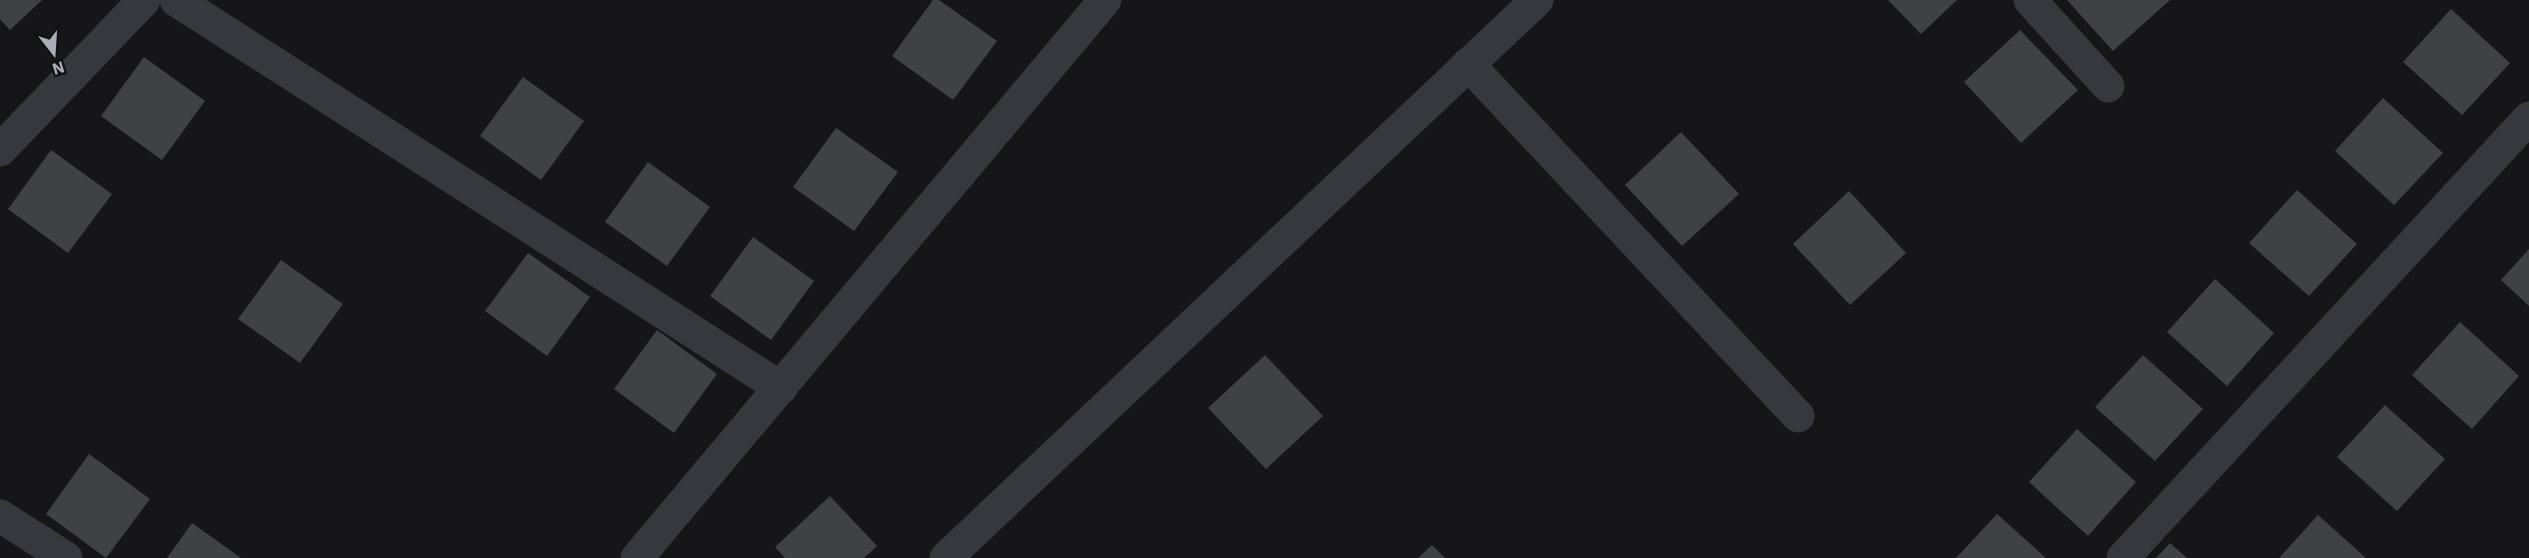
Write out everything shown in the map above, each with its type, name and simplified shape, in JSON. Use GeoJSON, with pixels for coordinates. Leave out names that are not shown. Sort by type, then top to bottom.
{"type":"FeatureCollection","features":[{"type":"Feature","properties":{"kind":"street"},"geometry":{"type":"LineString","coordinates":[[0,150],[144,0]]}},
{"type":"Feature","properties":{"kind":"street"},"geometry":{"type":"LineString","coordinates":[[176,0],[781,388]]}},
{"type":"Feature","properties":{"kind":"street"},"geometry":{"type":"LineString","coordinates":[[638,558],[1105,0]]}},
{"type":"Feature","properties":{"kind":"street"},"geometry":{"type":"LineString","coordinates":[[946,558],[1538,0]]}},
{"type":"Feature","properties":{"kind":"street"},"geometry":{"type":"LineString","coordinates":[[2030,0],[2108,86]]}},
{"type":"Feature","properties":{"kind":"street"},"geometry":{"type":"LineString","coordinates":[[1468,64],[1798,416]]}},
{"type":"Feature","properties":{"kind":"street"},"geometry":{"type":"LineString","coordinates":[[2123,558],[2529,118]]}},
{"type":"Feature","properties":{"kind":"street"},"geometry":{"type":"LineString","coordinates":[[0,516],[66,558]]}},
{"type":"Feature","properties":{"kind":"building"},"geometry":{"type":"Polygon","coordinates":[[[0,0],[42,0],[10,30],[0,19],[0,0]]]}},
{"type":"Feature","properties":{"kind":"building"},"geometry":{"type":"Polygon","coordinates":[[[933,0],[939,0],[997,41],[953,100],[892,56],[933,0]]]}},
{"type":"Feature","properties":{"kind":"building"},"geometry":{"type":"Polygon","coordinates":[[[1888,0],[1957,0],[1921,34],[1888,0]]]}},
{"type":"Feature","properties":{"kind":"building"},"geometry":{"type":"Polygon","coordinates":[[[2067,0],[2170,0],[2113,51],[2067,0]]]}},
{"type":"Feature","properties":{"kind":"building"},"geometry":{"type":"Polygon","coordinates":[[[2451,9],[2510,63],[2462,115],[2403,62],[2451,9]]]}},
{"type":"Feature","properties":{"kind":"building"},"geometry":{"type":"Polygon","coordinates":[[[2020,30],[2078,90],[2021,143],[1964,82],[2020,30]]]}},
{"type":"Feature","properties":{"kind":"building"},"geometry":{"type":"Polygon","coordinates":[[[144,57],[205,101],[162,160],[101,116],[144,57]]]}},
{"type":"Feature","properties":{"kind":"building"},"geometry":{"type":"Polygon","coordinates":[[[523,77],[584,121],[541,180],[480,136],[523,77]]]}},
{"type":"Feature","properties":{"kind":"building"},"geometry":{"type":"Polygon","coordinates":[[[2383,98],[2443,153],[2394,205],[2335,151],[2383,98]]]}},
{"type":"Feature","properties":{"kind":"building"},"geometry":{"type":"Polygon","coordinates":[[[836,128],[898,172],[854,231],[793,187],[836,128]]]}},
{"type":"Feature","properties":{"kind":"building"},"geometry":{"type":"Polygon","coordinates":[[[1681,132],[1739,194],[1682,246],[1625,185],[1681,132]]]}},
{"type":"Feature","properties":{"kind":"building"},"geometry":{"type":"Polygon","coordinates":[[[51,150],[112,194],[68,253],[8,209],[51,150]]]}},
{"type":"Feature","properties":{"kind":"building"},"geometry":{"type":"Polygon","coordinates":[[[648,162],[710,207],[667,266],[605,222],[648,162]]]}},
{"type":"Feature","properties":{"kind":"building"},"geometry":{"type":"Polygon","coordinates":[[[2297,190],[2357,244],[2309,296],[2249,243],[2297,190]]]}},
{"type":"Feature","properties":{"kind":"building"},"geometry":{"type":"Polygon","coordinates":[[[1849,191],[1906,253],[1850,305],[1793,244],[1849,191]]]}},
{"type":"Feature","properties":{"kind":"building"},"geometry":{"type":"Polygon","coordinates":[[[753,237],[814,281],[771,340],[710,296],[753,237]]]}},
{"type":"Feature","properties":{"kind":"building"},"geometry":{"type":"Polygon","coordinates":[[[2529,249],[2529,306],[2501,280],[2529,249]]]}},
{"type":"Feature","properties":{"kind":"building"},"geometry":{"type":"Polygon","coordinates":[[[528,253],[590,297],[547,356],[485,311],[528,253]]]}},
{"type":"Feature","properties":{"kind":"building"},"geometry":{"type":"Polygon","coordinates":[[[281,260],[343,304],[300,363],[238,319],[281,260]]]}},
{"type":"Feature","properties":{"kind":"building"},"geometry":{"type":"Polygon","coordinates":[[[2215,279],[2274,333],[2227,386],[2167,332],[2215,279]]]}},
{"type":"Feature","properties":{"kind":"building"},"geometry":{"type":"Polygon","coordinates":[[[2460,322],[2519,376],[2472,429],[2412,375],[2460,322]]]}},
{"type":"Feature","properties":{"kind":"building"},"geometry":{"type":"Polygon","coordinates":[[[657,330],[717,374],[674,433],[614,389],[657,330]]]}},
{"type":"Feature","properties":{"kind":"building"},"geometry":{"type":"Polygon","coordinates":[[[1265,355],[1323,416],[1266,469],[1208,408],[1265,355]]]}},
{"type":"Feature","properties":{"kind":"building"},"geometry":{"type":"Polygon","coordinates":[[[2143,355],[2203,409],[2155,461],[2095,407],[2143,355]]]}},
{"type":"Feature","properties":{"kind":"building"},"geometry":{"type":"Polygon","coordinates":[[[2385,405],[2445,459],[2397,511],[2337,457],[2385,405]]]}},
{"type":"Feature","properties":{"kind":"building"},"geometry":{"type":"Polygon","coordinates":[[[2077,429],[2136,482],[2088,536],[2029,482],[2077,429]]]}},
{"type":"Feature","properties":{"kind":"building"},"geometry":{"type":"Polygon","coordinates":[[[89,454],[150,499],[106,558],[46,514],[89,454]]]}},
{"type":"Feature","properties":{"kind":"building"},"geometry":{"type":"Polygon","coordinates":[[[830,496],[877,546],[864,558],[785,558],[775,547],[830,496]]]}},
{"type":"Feature","properties":{"kind":"building"},"geometry":{"type":"Polygon","coordinates":[[[1997,514],[2046,558],[1956,558],[1997,514]]]}},
{"type":"Feature","properties":{"kind":"building"},"geometry":{"type":"Polygon","coordinates":[[[2318,515],[2366,558],[2279,558],[2318,515]]]}},
{"type":"Feature","properties":{"kind":"building"},"geometry":{"type":"Polygon","coordinates":[[[192,523],[241,558],[167,558],[192,523]]]}},
{"type":"Feature","properties":{"kind":"building"},"geometry":{"type":"Polygon","coordinates":[[[2170,543],[2187,558],[2156,558],[2170,543]]]}},
{"type":"Feature","properties":{"kind":"building"},"geometry":{"type":"Polygon","coordinates":[[[1432,545],[1445,558],[1418,558],[1432,545]]]}}]}
